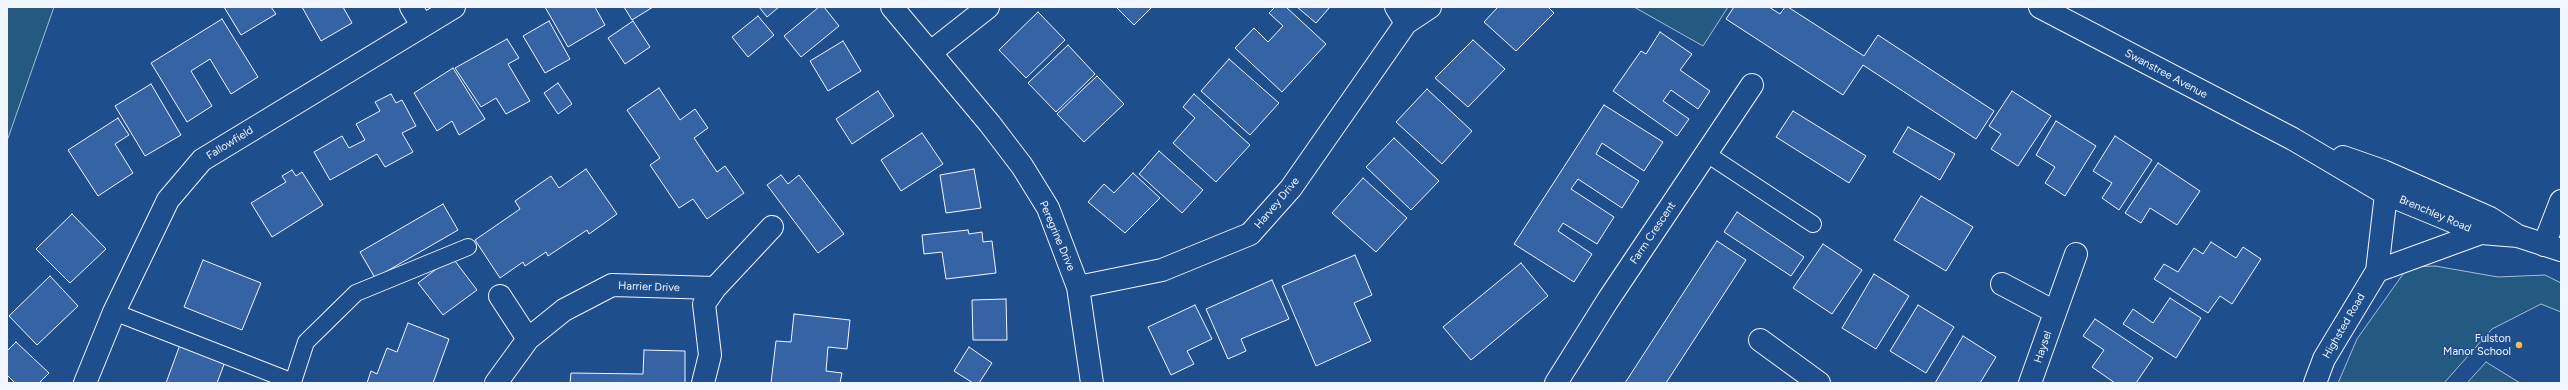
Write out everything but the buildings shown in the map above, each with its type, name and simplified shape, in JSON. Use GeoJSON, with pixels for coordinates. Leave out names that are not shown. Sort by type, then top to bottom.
{"type":"FeatureCollection","features":[{"type":"Feature","properties":{"kind":"street","name":"Fallowfield"},"geometry":{"type":"LineString","coordinates":[[85,383],[114,312],[168,200],[202,160],[416,16],[454,7]]}},
{"type":"Feature","properties":{"kind":"street","name":"Peregrine Drive"},"geometry":{"type":"LineString","coordinates":[[892,7],[931,52],[1022,166],[1048,208],[1078,287],[1092,383]]}},
{"type":"Feature","properties":{"kind":"street"},"geometry":{"type":"LineString","coordinates":[[931,52],[988,7]]}},
{"type":"Feature","properties":{"kind":"street","name":"Harvey Drive"},"geometry":{"type":"LineString","coordinates":[[1078,287],[1162,270],[1250,234],[1291,188],[1401,15],[1430,7]]}},
{"type":"Feature","properties":{"kind":"street","name":"Swanstree Avenue"},"geometry":{"type":"LineString","coordinates":[[2040,7],[2293,139],[2386,194]]}},
{"type":"Feature","properties":{"kind":"street","name":"Farm Crescent"},"geometry":{"type":"LineString","coordinates":[[1556,383],[1608,300],[1752,85]]}},
{"type":"Feature","properties":{"kind":"street","name":"Swanstree Avenue"},"geometry":{"type":"LineString","coordinates":[[2293,139],[2383,171]]}},
{"type":"Feature","properties":{"kind":"street","name":"Brenchley Road"},"geometry":{"type":"LineString","coordinates":[[2383,171],[2490,218],[2518,236]]}},
{"type":"Feature","properties":{"kind":"street","name":"Brenchley Road"},"geometry":{"type":"LineString","coordinates":[[2386,194],[2419,188]]}},
{"type":"Feature","properties":{"kind":"street","name":"Brenchley Road"},"geometry":{"type":"LineString","coordinates":[[2386,194],[2481,233],[2518,236],[2552,247]]}},
{"type":"Feature","properties":{"kind":"street","name":"Highsted Road"},"geometry":{"type":"LineString","coordinates":[[2315,383],[2324,359],[2377,271],[2386,194]]}},
{"type":"Feature","properties":{"kind":"street"},"geometry":{"type":"LineString","coordinates":[[2552,247],[2561,200]]}},
{"type":"Feature","properties":{"kind":"street"},"geometry":{"type":"LineString","coordinates":[[702,383],[710,354],[704,304],[714,288],[772,226]]}},
{"type":"Feature","properties":{"kind":"street"},"geometry":{"type":"LineString","coordinates":[[2377,271],[2481,233]]}},
{"type":"Feature","properties":{"kind":"street","name":"Haysel"},"geometry":{"type":"LineString","coordinates":[[2030,383],[2076,254]]}},
{"type":"Feature","properties":{"kind":"street"},"geometry":{"type":"LineString","coordinates":[[2002,284],[2055,312]]}},
{"type":"Feature","properties":{"kind":"street","name":"Harrier Drive"},"geometry":{"type":"LineString","coordinates":[[496,383],[528,339],[564,310],[612,286],[714,288]]}},
{"type":"Feature","properties":{"kind":"street"},"geometry":{"type":"LineString","coordinates":[[500,296],[528,339]]}},
{"type":"Feature","properties":{"kind":"street"},"geometry":{"type":"LineString","coordinates":[[1760,340],[1809,380]]}},
{"type":"Feature","properties":{"kind":"lane"},"geometry":{"type":"LineString","coordinates":[[1707,154],[1813,224]]}},
{"type":"Feature","properties":{"kind":"lane"},"geometry":{"type":"LineString","coordinates":[[114,312],[294,382],[306,342],[356,293],[468,247]]}},
{"type":"Feature","properties":{"kind":"shaded area"},"geometry":{"type":"Polygon","coordinates":[[[7,7],[54,7],[7,141],[7,7]]]}},
{"type":"Feature","properties":{"kind":"shaded area"},"geometry":{"type":"Polygon","coordinates":[[[1634,7],[1728,7],[1703,46],[1634,7]]]}},
{"type":"Feature","properties":{"kind":"shaded area"},"geometry":{"type":"Polygon","coordinates":[[[2435,266],[2498,277],[2545,275],[2561,283],[2561,312],[2541,304],[2492,329],[2444,383],[2338,383],[2357,339],[2408,267],[2435,266]]]}},
{"type":"Feature","properties":{"kind":"shaded area"},"geometry":{"type":"Polygon","coordinates":[[[2486,362],[2520,383],[2467,383],[2486,362]]]}},
{"type":"Feature","properties":{"kind":"place","name":"Fulston Manor School"},"geometry":{"type":"Point","coordinates":[2519,345]}}]}
